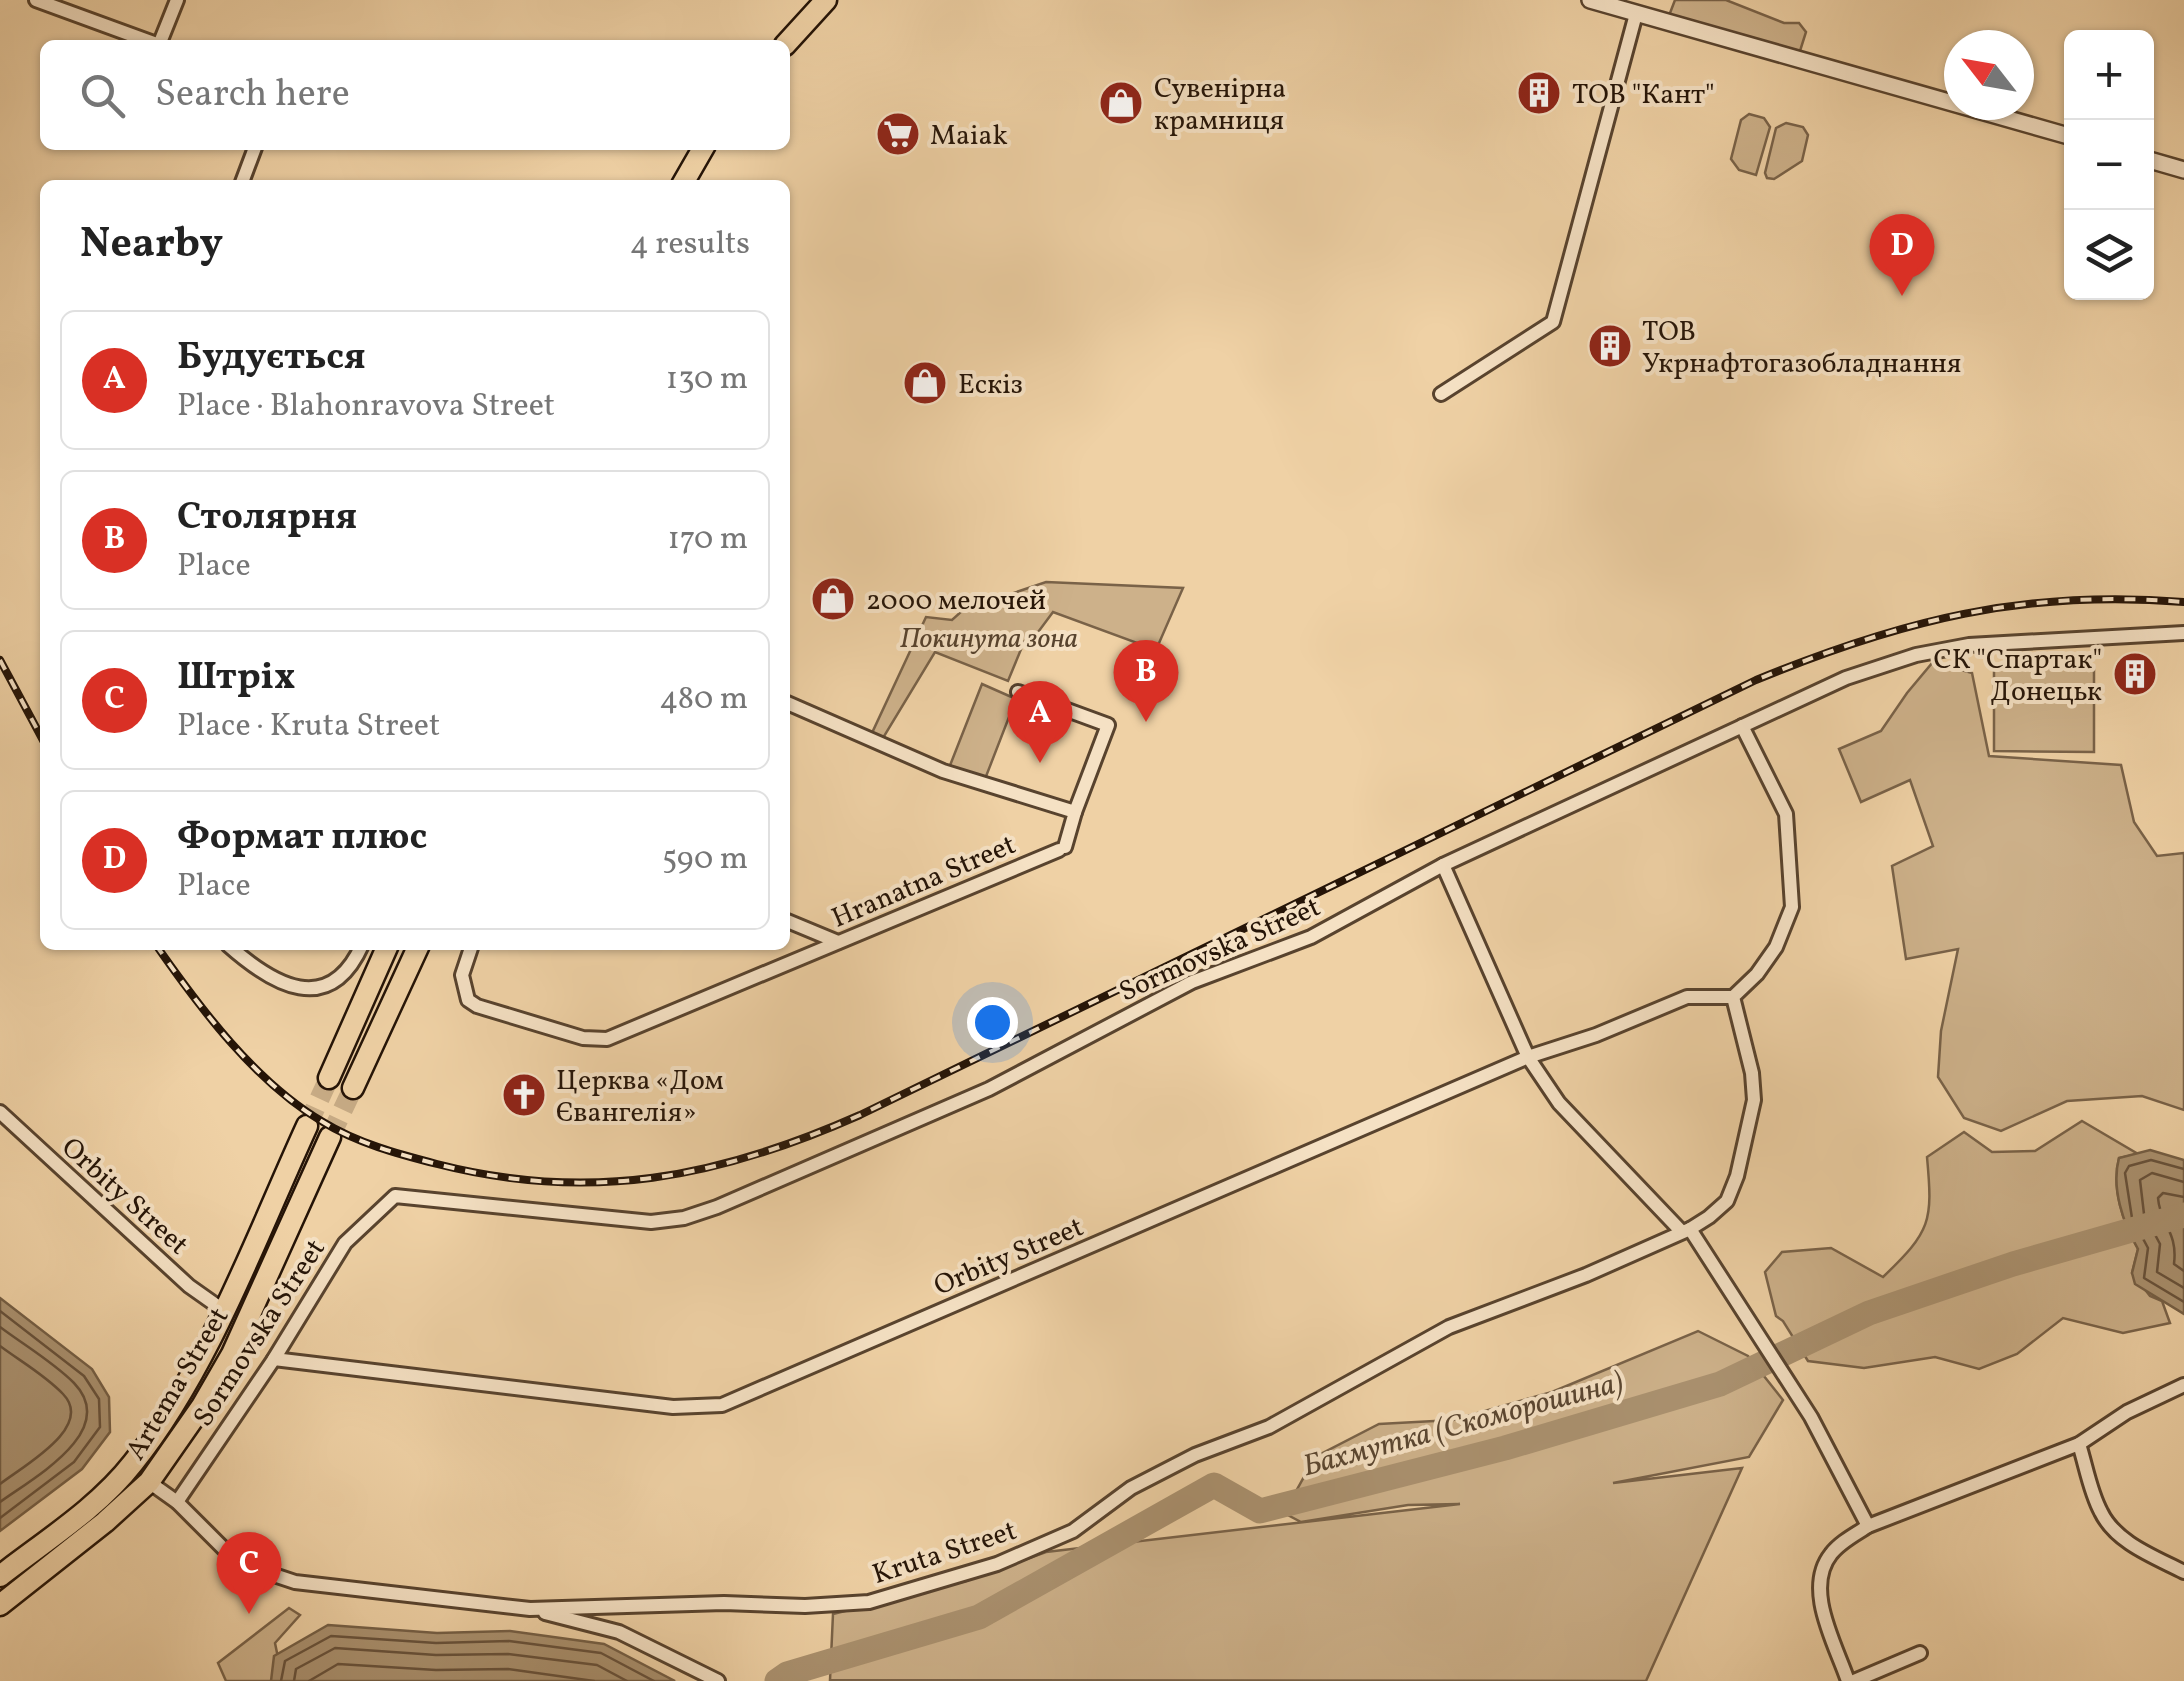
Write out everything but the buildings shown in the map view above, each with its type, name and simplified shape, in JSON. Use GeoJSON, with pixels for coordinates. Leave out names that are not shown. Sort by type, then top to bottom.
{"type":"FeatureCollection","features":[{"type":"Feature","properties":{"kind":"main road"},"geometry":{"type":"LineString","coordinates":[[790,40],[826,0]]}},
{"type":"Feature","properties":{"kind":"main road"},"geometry":{"type":"LineString","coordinates":[[685,180],[702,150]]}},
{"type":"Feature","properties":{"kind":"main road"},"geometry":{"type":"LineString","coordinates":[[328,1078],[386,950]]}},
{"type":"Feature","properties":{"kind":"main road"},"geometry":{"type":"LineString","coordinates":[[352,1088],[416,950]]}},
{"type":"Feature","properties":{"kind":"main road","name":"Artema Street"},"geometry":{"type":"LineString","coordinates":[[0,1576],[88,1507],[132,1466],[182,1393],[306,1126]]}},
{"type":"Feature","properties":{"kind":"main road","name":"Artema Street"},"geometry":{"type":"LineString","coordinates":[[0,1604],[106,1522],[149,1482],[202,1406],[232,1354],[330,1137]]}},
{"type":"Feature","properties":{"kind":"street"},"geometry":{"type":"LineString","coordinates":[[36,0],[145,40]]}},
{"type":"Feature","properties":{"kind":"street"},"geometry":{"type":"LineString","coordinates":[[161,40],[178,0]]}},
{"type":"Feature","properties":{"kind":"street"},"geometry":{"type":"LineString","coordinates":[[1590,0],[2064,135]]}},
{"type":"Feature","properties":{"kind":"street"},"geometry":{"type":"LineString","coordinates":[[1441,394],[1553,322],[1636,14]]}},
{"type":"Feature","properties":{"kind":"street"},"geometry":{"type":"LineString","coordinates":[[243,180],[254,150]]}},
{"type":"Feature","properties":{"kind":"street"},"geometry":{"type":"LineString","coordinates":[[2154,161],[2184,170]]}},
{"type":"Feature","properties":{"kind":"street","name":"Sormovska Street"},"geometry":{"type":"LineString","coordinates":[[177,1502],[274,1359],[345,1244],[396,1196],[651,1222],[684,1218],[988,1088],[1192,982],[1312,937],[1443,865],[1846,678],[1916,655],[1969,645],[2184,633]]}},
{"type":"Feature","properties":{"kind":"street"},"geometry":{"type":"LineString","coordinates":[[790,704],[943,771],[1075,812],[1108,725],[1018,692]]}},
{"type":"Feature","properties":{"kind":"street"},"geometry":{"type":"LineString","coordinates":[[1733,996],[1757,974],[1776,946],[1792,906],[1786,814],[1742,726]]}},
{"type":"Feature","properties":{"kind":"street","name":"Hranatna Street"},"geometry":{"type":"LineString","coordinates":[[470,950],[462,974],[468,1000],[477,1006],[596,1039],[617,1036],[1062,848],[1075,812]]}},
{"type":"Feature","properties":{"kind":"street"},"geometry":{"type":"LineString","coordinates":[[1443,865],[1528,1057],[1559,1103],[1686,1230],[1811,1417],[1876,1524]]}},
{"type":"Feature","properties":{"kind":"street"},"geometry":{"type":"LineString","coordinates":[[790,922],[838,942]]}},
{"type":"Feature","properties":{"kind":"street"},"geometry":{"type":"LineString","coordinates":[[234,950],[256,970],[298,990],[334,984],[353,964],[360,950]]}},
{"type":"Feature","properties":{"kind":"street","name":"Orbity Street"},"geometry":{"type":"LineString","coordinates":[[274,1359],[673,1407],[722,1405],[1528,1057],[1687,997],[1733,996]]}},
{"type":"Feature","properties":{"kind":"street","name":"Kruta Street"},"geometry":{"type":"LineString","coordinates":[[149,1482],[177,1502],[238,1562],[295,1582],[530,1609],[869,1602],[998,1564],[1074,1531],[1130,1488],[1195,1455],[1270,1428],[1449,1327],[1586,1274],[1709,1217],[1727,1201],[1732,1188],[1754,1100],[1752,1072],[1733,996]]}},
{"type":"Feature","properties":{"kind":"street","name":"Orbity Street"},"geometry":{"type":"LineString","coordinates":[[0,1112],[189,1286],[222,1310]]}},
{"type":"Feature","properties":{"kind":"street"},"geometry":{"type":"LineString","coordinates":[[1920,1653],[1851,1681],[1820,1594],[1820,1580],[1830,1555],[1876,1524],[2080,1444],[2127,1412],[2184,1385]]}},
{"type":"Feature","properties":{"kind":"street"},"geometry":{"type":"LineString","coordinates":[[2080,1444],[2100,1512],[2111,1526],[2141,1550],[2184,1572]]}},
{"type":"Feature","properties":{"kind":"street"},"geometry":{"type":"LineString","coordinates":[[530,1609],[618,1632],[718,1681]]}},
{"type":"Feature","properties":{"kind":"green space"},"geometry":{"type":"Polygon","coordinates":[[[1675,0],[1726,0],[1784,23],[1799,23],[1806,32],[1800,51],[1676,21],[1670,13],[1675,0]]]}},
{"type":"Feature","properties":{"kind":"green space"},"geometry":{"type":"Polygon","coordinates":[[[1749,114],[1764,118],[1770,127],[1756,175],[1739,170],[1731,159],[1741,120],[1749,114]]]}},
{"type":"Feature","properties":{"kind":"green space"},"geometry":{"type":"Polygon","coordinates":[[[1786,123],[1803,127],[1808,135],[1802,161],[1774,179],[1767,178],[1776,128],[1786,123]]]}},
{"type":"Feature","properties":{"kind":"green space","name":"Покинута зона"},"geometry":{"type":"Polygon","coordinates":[[[1046,582],[1183,588],[1156,650],[1053,612],[1030,643],[1024,642],[1008,681],[935,652],[883,738],[872,733],[926,617],[952,620],[963,610],[1046,582]]]}},
{"type":"Feature","properties":{"kind":"green space"},"geometry":{"type":"Polygon","coordinates":[[[1933,662],[1972,673],[1989,756],[2121,765],[2134,822],[2157,856],[2184,853],[2184,1110],[2142,1096],[2067,1101],[2001,1131],[1964,1118],[1938,1077],[1941,1031],[1958,949],[1906,959],[1892,866],[1933,846],[1910,780],[1861,802],[1839,749],[1881,731],[1933,662]]]}},
{"type":"Feature","properties":{"kind":"green space"},"geometry":{"type":"Polygon","coordinates":[[[1994,667],[2094,667],[2094,752],[1994,751],[1994,667]]]}},
{"type":"Feature","properties":{"kind":"green space","name":"Покинута зона"},"geometry":{"type":"Polygon","coordinates":[[[982,684],[1016,699],[985,779],[949,768],[982,684]]]}},
{"type":"Feature","properties":{"kind":"green space"},"geometry":{"type":"Polygon","coordinates":[[[2082,1121],[2138,1154],[2119,1158],[2116,1181],[2120,1205],[2138,1249],[2132,1273],[2150,1296],[2162,1301],[2170,1323],[2123,1333],[2063,1318],[2017,1354],[1979,1369],[1935,1357],[1864,1368],[1808,1361],[1776,1316],[1765,1272],[1782,1252],[1831,1248],[1883,1277],[1911,1248],[1925,1224],[1929,1197],[1927,1157],[1964,1132],[1992,1152],[2035,1151],[2082,1121]]]}},
{"type":"Feature","properties":{"kind":"green space"},"geometry":{"type":"Polygon","coordinates":[[[1698,1331],[1748,1356],[1783,1400],[1749,1457],[1613,1483],[1742,1468],[1646,1681],[830,1680],[833,1614],[966,1581],[1046,1552],[1460,1504],[1408,1505],[1301,1522],[1284,1513],[1315,1457],[1379,1424],[1453,1420],[1552,1392],[1698,1331]]]}},
{"type":"Feature","properties":{"kind":"green space"},"geometry":{"type":"Polygon","coordinates":[[[289,1608],[300,1615],[275,1643],[280,1681],[226,1681],[218,1663],[289,1608]]]}},
{"type":"Feature","properties":{"kind":"water"},"geometry":{"type":"Polygon","coordinates":[[[2150,1150],[2184,1160],[2184,1314],[2135,1284],[2132,1273],[2138,1249],[2120,1205],[2117,1169],[2119,1158],[2150,1150]]]}},
{"type":"Feature","properties":{"kind":"water"},"geometry":{"type":"Polygon","coordinates":[[[0,1298],[92,1369],[109,1397],[110,1432],[82,1469],[0,1531],[0,1298]]]}},
{"type":"Feature","properties":{"kind":"water"},"geometry":{"type":"Polygon","coordinates":[[[328,1625],[437,1633],[510,1631],[604,1644],[675,1681],[271,1681],[274,1656],[328,1625]]]}},
{"type":"Feature","properties":{"kind":"waterway","name":"Бахмутка (Скоморошина)"},"geometry":{"type":"LineString","coordinates":[[777,1681],[787,1674],[979,1617],[1214,1485],[1260,1511],[1505,1448],[1720,1384],[1869,1313],[2013,1264],[2184,1215]]}},
{"type":"Feature","properties":{"kind":"tunnel"},"geometry":{"type":"LineString","coordinates":[[307,1126],[329,1078]]}},
{"type":"Feature","properties":{"kind":"tunnel"},"geometry":{"type":"LineString","coordinates":[[330,1137],[353,1088]]}},
{"type":"Feature","properties":{"kind":"railway"},"geometry":{"type":"LineString","coordinates":[[160,950],[210,1018],[252,1065],[298,1105],[350,1136],[408,1156],[493,1176],[548,1182],[653,1178],[756,1155],[860,1115],[1756,680],[1810,659],[1914,626],[2017,605],[2126,599],[2184,602]]}},
{"type":"Feature","properties":{"kind":"railway"},"geometry":{"type":"LineString","coordinates":[[0,660],[40,735]]}},
{"type":"Feature","properties":{"kind":"place","name":"ТОВ \"Кант\""},"geometry":{"type":"Point","coordinates":[1539,93]}},
{"type":"Feature","properties":{"kind":"place","name":"Сувенірна крамниця"},"geometry":{"type":"Point","coordinates":[1121,103]}},
{"type":"Feature","properties":{"kind":"place","name":"Maiak"},"geometry":{"type":"Point","coordinates":[898,134]}},
{"type":"Feature","properties":{"kind":"place","name":"Формат плюс"},"geometry":{"type":"Point","coordinates":[1902,296]}},
{"type":"Feature","properties":{"kind":"place","name":"ТОВ Укрнафтогазобладнання"},"geometry":{"type":"Point","coordinates":[1610,346]}},
{"type":"Feature","properties":{"kind":"place","name":"Ескіз"},"geometry":{"type":"Point","coordinates":[925,383]}},
{"type":"Feature","properties":{"kind":"place","name":"2000 мелочей"},"geometry":{"type":"Point","coordinates":[833,599]}},
{"type":"Feature","properties":{"kind":"place","name":"СК \"Спартак\" Донецьк"},"geometry":{"type":"Point","coordinates":[2135,674]}},
{"type":"Feature","properties":{"kind":"place","name":"Столярня"},"geometry":{"type":"Point","coordinates":[1146,722]}},
{"type":"Feature","properties":{"kind":"place","name":"Будується"},"geometry":{"type":"Point","coordinates":[1040,763]}},
{"type":"Feature","properties":{"kind":"place","name":"Церква «Дом Євангелія»"},"geometry":{"type":"Point","coordinates":[524,1095]}},
{"type":"Feature","properties":{"kind":"place","name":"Штріх"},"geometry":{"type":"Point","coordinates":[249,1614]}}]}
